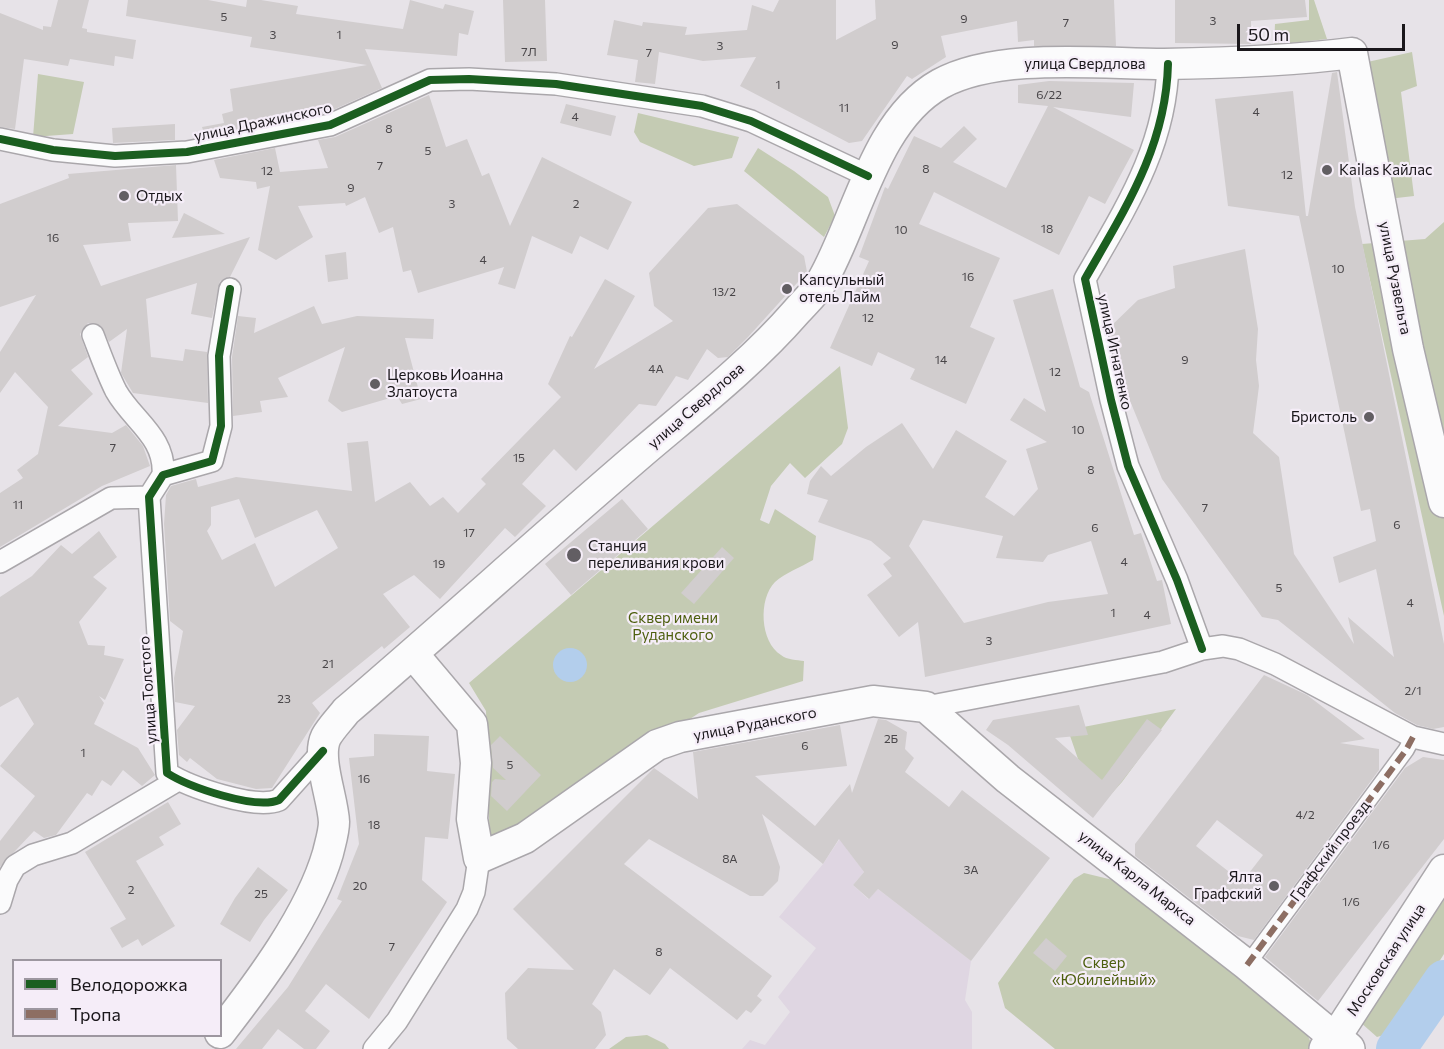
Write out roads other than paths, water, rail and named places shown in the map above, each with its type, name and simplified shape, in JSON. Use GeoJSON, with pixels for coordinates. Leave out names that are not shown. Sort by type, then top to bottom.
{"type":"FeatureCollection","features":[{"type":"Feature","properties":{"kind":"main road","name":"улица Свердлова"},"geometry":{"type":"LineString","coordinates":[[323,751],[326,736],[346,711],[524,554],[740,369],[781,329],[821,283],[868,176],[888,140],[914,105],[940,84],[998,67],[1038,62],[1168,64],[1273,61],[1352,53]]}},
{"type":"Feature","properties":{"kind":"main road","name":"улица Рузвельта"},"geometry":{"type":"LineString","coordinates":[[1352,53],[1408,349],[1444,502]]}},
{"type":"Feature","properties":{"kind":"main road"},"geometry":{"type":"LineString","coordinates":[[413,654],[471,724],[476,763],[472,819],[479,858]]}},
{"type":"Feature","properties":{"kind":"main road","name":"улица Руданского"},"geometry":{"type":"LineString","coordinates":[[479,858],[525,838],[657,745],[680,737],[873,701],[926,707]]}},
{"type":"Feature","properties":{"kind":"main road","name":"улица Карла Маркса"},"geometry":{"type":"LineString","coordinates":[[926,707],[1008,779],[1246,965],[1336,1045]]}},
{"type":"Feature","properties":{"kind":"main road"},"geometry":{"type":"LineString","coordinates":[[222,1030],[263,977],[302,911],[327,855],[334,824],[323,751]]}},
{"type":"Feature","properties":{"kind":"main road","name":"Московская улица"},"geometry":{"type":"LineString","coordinates":[[1336,1045],[1444,870]]}},
{"type":"Feature","properties":{"kind":"street","name":"улица Игнатенко"},"geometry":{"type":"LineString","coordinates":[[1168,64],[1158,135],[1149,163],[1085,279],[1128,466],[1177,580],[1202,649]]}},
{"type":"Feature","properties":{"kind":"street","name":"улица Дражинского"},"geometry":{"type":"LineString","coordinates":[[0,139],[53,150],[115,156],[187,152],[330,124],[430,80],[469,79],[556,84],[702,106],[751,121],[868,176]]}},
{"type":"Feature","properties":{"kind":"street"},"geometry":{"type":"LineString","coordinates":[[163,475],[212,461],[220,426],[219,356],[230,289]]}},
{"type":"Feature","properties":{"kind":"street"},"geometry":{"type":"LineString","coordinates":[[0,562],[111,498],[149,497],[163,475],[164,460],[144,424],[117,393],[93,335]]}},
{"type":"Feature","properties":{"kind":"street","name":"улица Толстого"},"geometry":{"type":"LineString","coordinates":[[149,497],[167,773],[178,780]]}},
{"type":"Feature","properties":{"kind":"street","name":"улица Руданского"},"geometry":{"type":"LineString","coordinates":[[926,707],[1163,662],[1202,649],[1223,646],[1239,649],[1275,664],[1413,737]]}},
{"type":"Feature","properties":{"kind":"street"},"geometry":{"type":"LineString","coordinates":[[1413,737],[1444,744]]}},
{"type":"Feature","properties":{"kind":"street","name":"Графский проезд"},"geometry":{"type":"LineString","coordinates":[[1246,965],[1406,750],[1413,737]]}},
{"type":"Feature","properties":{"kind":"street"},"geometry":{"type":"LineString","coordinates":[[0,903],[7,879],[15,866],[33,855],[72,843],[178,780],[215,793],[269,804],[279,800],[323,751]]}},
{"type":"Feature","properties":{"kind":"street"},"geometry":{"type":"LineString","coordinates":[[374,1049],[396,1022],[467,909],[474,892],[479,858]]}},
{"type":"Feature","properties":{"kind":"water"},"geometry":{"type":"Polygon","coordinates":[[[570,648],[582,653],[587,665],[582,677],[570,682],[558,677],[553,665],[558,653],[570,648]]]}},
{"type":"Feature","properties":{"kind":"waterway"},"geometry":{"type":"LineString","coordinates":[[1396,1049],[1444,980]]}},
{"type":"Feature","properties":{"kind":"place","name":"Kailas Кайлас"},"geometry":{"type":"Point","coordinates":[1327,170]}},
{"type":"Feature","properties":{"kind":"place","name":"Отдых"},"geometry":{"type":"Point","coordinates":[124,196]}},
{"type":"Feature","properties":{"kind":"place","name":"Капсульный отель Лайм"},"geometry":{"type":"Point","coordinates":[787,289]}},
{"type":"Feature","properties":{"kind":"place","name":"Церковь Иоанна Златоуста"},"geometry":{"type":"Point","coordinates":[375,384]}},
{"type":"Feature","properties":{"kind":"place","name":"Бристоль"},"geometry":{"type":"Point","coordinates":[1369,417]}},
{"type":"Feature","properties":{"kind":"place","name":"Станция переливания крови"},"geometry":{"type":"Point","coordinates":[574,555]}},
{"type":"Feature","properties":{"kind":"place","name":"Ялта Графский"},"geometry":{"type":"Point","coordinates":[1274,886]}},
{"type":"Feature","properties":{"kind":"park label","name":"Сквер имени Руданского"},"geometry":{"type":"Point","coordinates":[673,626]}},
{"type":"Feature","properties":{"kind":"park label","name":"Сквер «Юбилейный»"},"geometry":{"type":"Point","coordinates":[1104,972]}}]}
